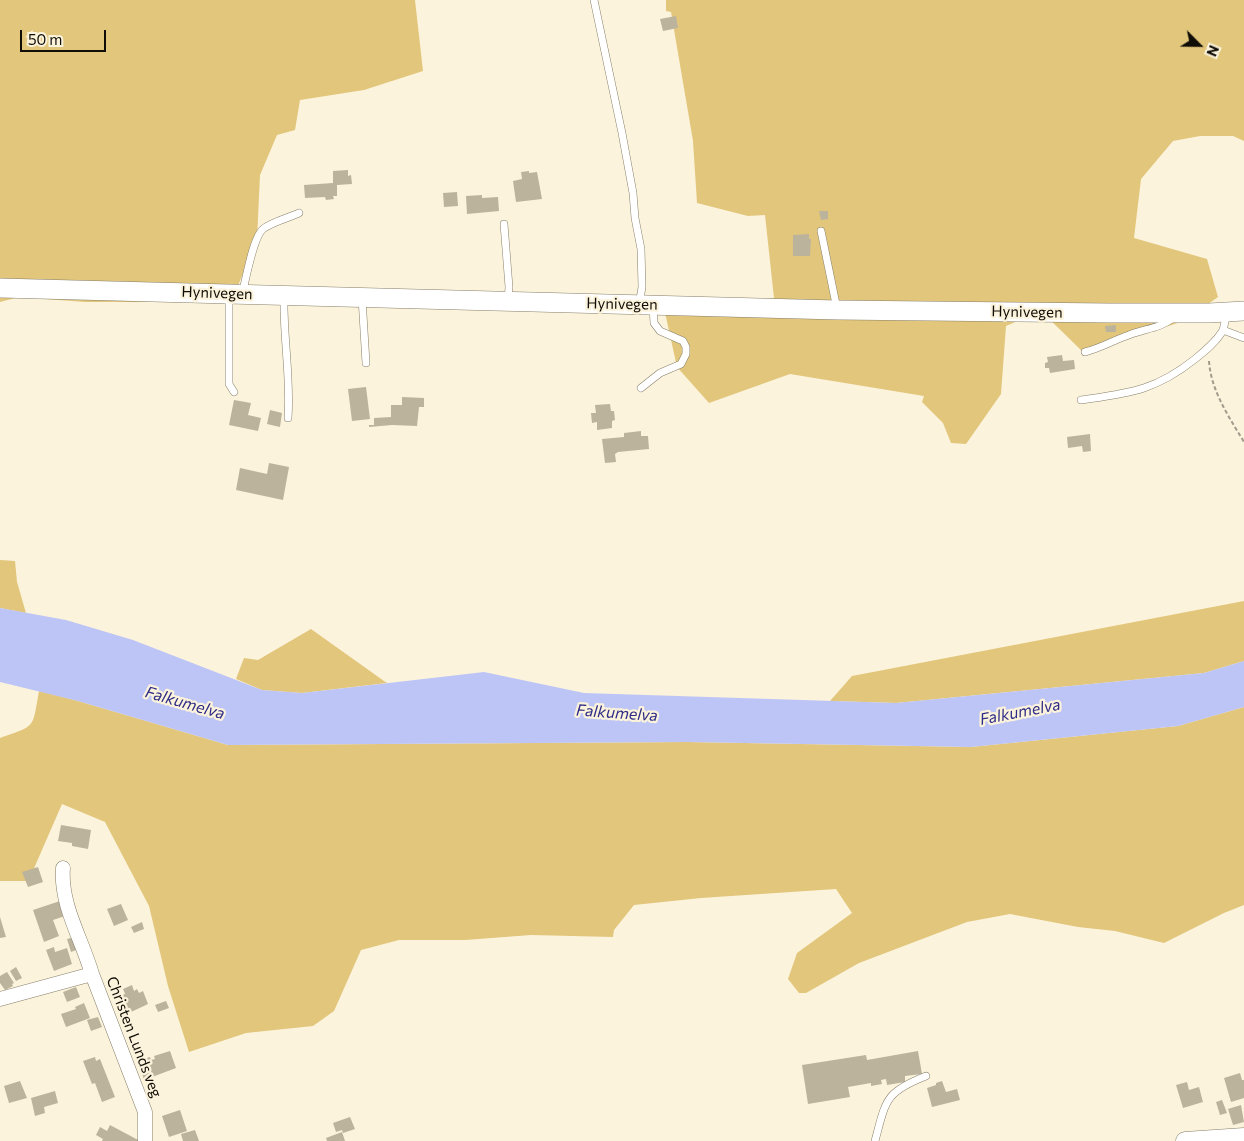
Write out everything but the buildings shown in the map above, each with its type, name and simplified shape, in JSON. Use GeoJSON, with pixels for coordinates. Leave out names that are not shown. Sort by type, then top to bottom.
{"type":"FeatureCollection","features":[{"type":"Feature","properties":{"kind":"main road","name":"Hynivegen"},"geometry":{"type":"LineString","coordinates":[[0,288],[837,310],[1176,313],[1236,311]]}},
{"type":"Feature","properties":{"kind":"street","name":"Christen Lunds veg"},"geometry":{"type":"LineString","coordinates":[[63,868],[62,881],[66,902],[146,1112],[145,1141]]}},
{"type":"Feature","properties":{"kind":"street","name":"Christen Lunds veg"},"geometry":{"type":"LineString","coordinates":[[0,999],[92,974]]}},
{"type":"Feature","properties":{"kind":"street"},"geometry":{"type":"LineString","coordinates":[[1185,1141],[1244,1137]]}},
{"type":"Feature","properties":{"kind":"lane"},"geometry":{"type":"LineString","coordinates":[[594,0],[633,193],[635,218],[641,249],[642,287],[646,305],[654,324],[660,331],[685,343],[686,354],[681,364],[660,373],[641,388]]}},
{"type":"Feature","properties":{"kind":"lane"},"geometry":{"type":"LineString","coordinates":[[234,392],[229,384],[235,294],[260,232],[265,227],[299,213]]}},
{"type":"Feature","properties":{"kind":"lane"},"geometry":{"type":"LineString","coordinates":[[504,224],[509,287],[508,302]]}},
{"type":"Feature","properties":{"kind":"lane"},"geometry":{"type":"LineString","coordinates":[[820,231],[837,310]]}},
{"type":"Feature","properties":{"kind":"lane"},"geometry":{"type":"LineString","coordinates":[[284,295],[289,396],[288,418]]}},
{"type":"Feature","properties":{"kind":"lane"},"geometry":{"type":"LineString","coordinates":[[362,297],[366,363]]}},
{"type":"Feature","properties":{"kind":"lane"},"geometry":{"type":"LineString","coordinates":[[1081,400],[1118,395],[1150,387],[1161,382],[1208,348],[1223,330],[1224,320],[1236,311]]}},
{"type":"Feature","properties":{"kind":"lane"},"geometry":{"type":"LineString","coordinates":[[1085,352],[1137,332],[1160,326],[1172,319],[1176,313]]}},
{"type":"Feature","properties":{"kind":"lane"},"geometry":{"type":"LineString","coordinates":[[1223,330],[1244,338]]}},
{"type":"Feature","properties":{"kind":"lane"},"geometry":{"type":"LineString","coordinates":[[875,1141],[882,1115],[893,1094],[909,1083],[926,1076]]}},
{"type":"Feature","properties":{"kind":"path"},"geometry":{"type":"LineString","coordinates":[[1208,348],[1210,368],[1221,405],[1244,442]]}},
{"type":"Feature","properties":{"kind":"shaded area"},"geometry":{"type":"Polygon","coordinates":[[[0,0],[415,0],[423,71],[364,90],[300,100],[295,130],[277,135],[260,175],[257,239],[235,293],[220,302],[85,302],[19,297],[0,302],[0,0]]]}},
{"type":"Feature","properties":{"kind":"shaded area"},"geometry":{"type":"Polygon","coordinates":[[[666,0],[1244,0],[1244,141],[1233,136],[1200,136],[1173,141],[1141,179],[1134,238],[1207,259],[1218,297],[1184,321],[1084,353],[1041,311],[1006,326],[1001,394],[966,444],[951,443],[943,423],[922,402],[924,396],[790,374],[709,403],[677,367],[664,308],[774,298],[765,215],[748,216],[697,203],[693,141],[671,12],[666,11],[666,0]]]}},
{"type":"Feature","properties":{"kind":"shaded area"},"geometry":{"type":"Polygon","coordinates":[[[0,560],[15,561],[17,582],[26,613],[0,608],[0,560]]]}},
{"type":"Feature","properties":{"kind":"shaded area"},"geometry":{"type":"Polygon","coordinates":[[[1244,601],[1244,661],[1204,673],[896,703],[830,701],[852,676],[1244,601]]]}},
{"type":"Feature","properties":{"kind":"shaded area"},"geometry":{"type":"Polygon","coordinates":[[[311,629],[387,683],[302,693],[262,690],[236,679],[244,658],[258,660],[311,629]]]}},
{"type":"Feature","properties":{"kind":"shaded area"},"geometry":{"type":"Polygon","coordinates":[[[39,691],[228,745],[688,742],[971,747],[1178,726],[1244,707],[1244,905],[1164,943],[1115,931],[1078,927],[1010,914],[967,922],[859,963],[806,993],[799,993],[788,979],[797,953],[852,913],[836,889],[701,898],[634,905],[614,930],[613,937],[531,935],[465,940],[399,940],[361,950],[334,1011],[313,1026],[246,1033],[189,1052],[168,986],[149,906],[105,822],[62,804],[30,881],[0,881],[0,738],[21,731],[31,724],[39,691]]]}},
{"type":"Feature","properties":{"kind":"water","name":"Falkumelva"},"geometry":{"type":"Polygon","coordinates":[[[0,608],[66,620],[133,640],[262,690],[302,693],[484,672],[584,693],[896,703],[1204,673],[1244,661],[1244,707],[1178,726],[971,747],[688,742],[228,745],[78,701],[0,682],[0,608]]]}}]}
